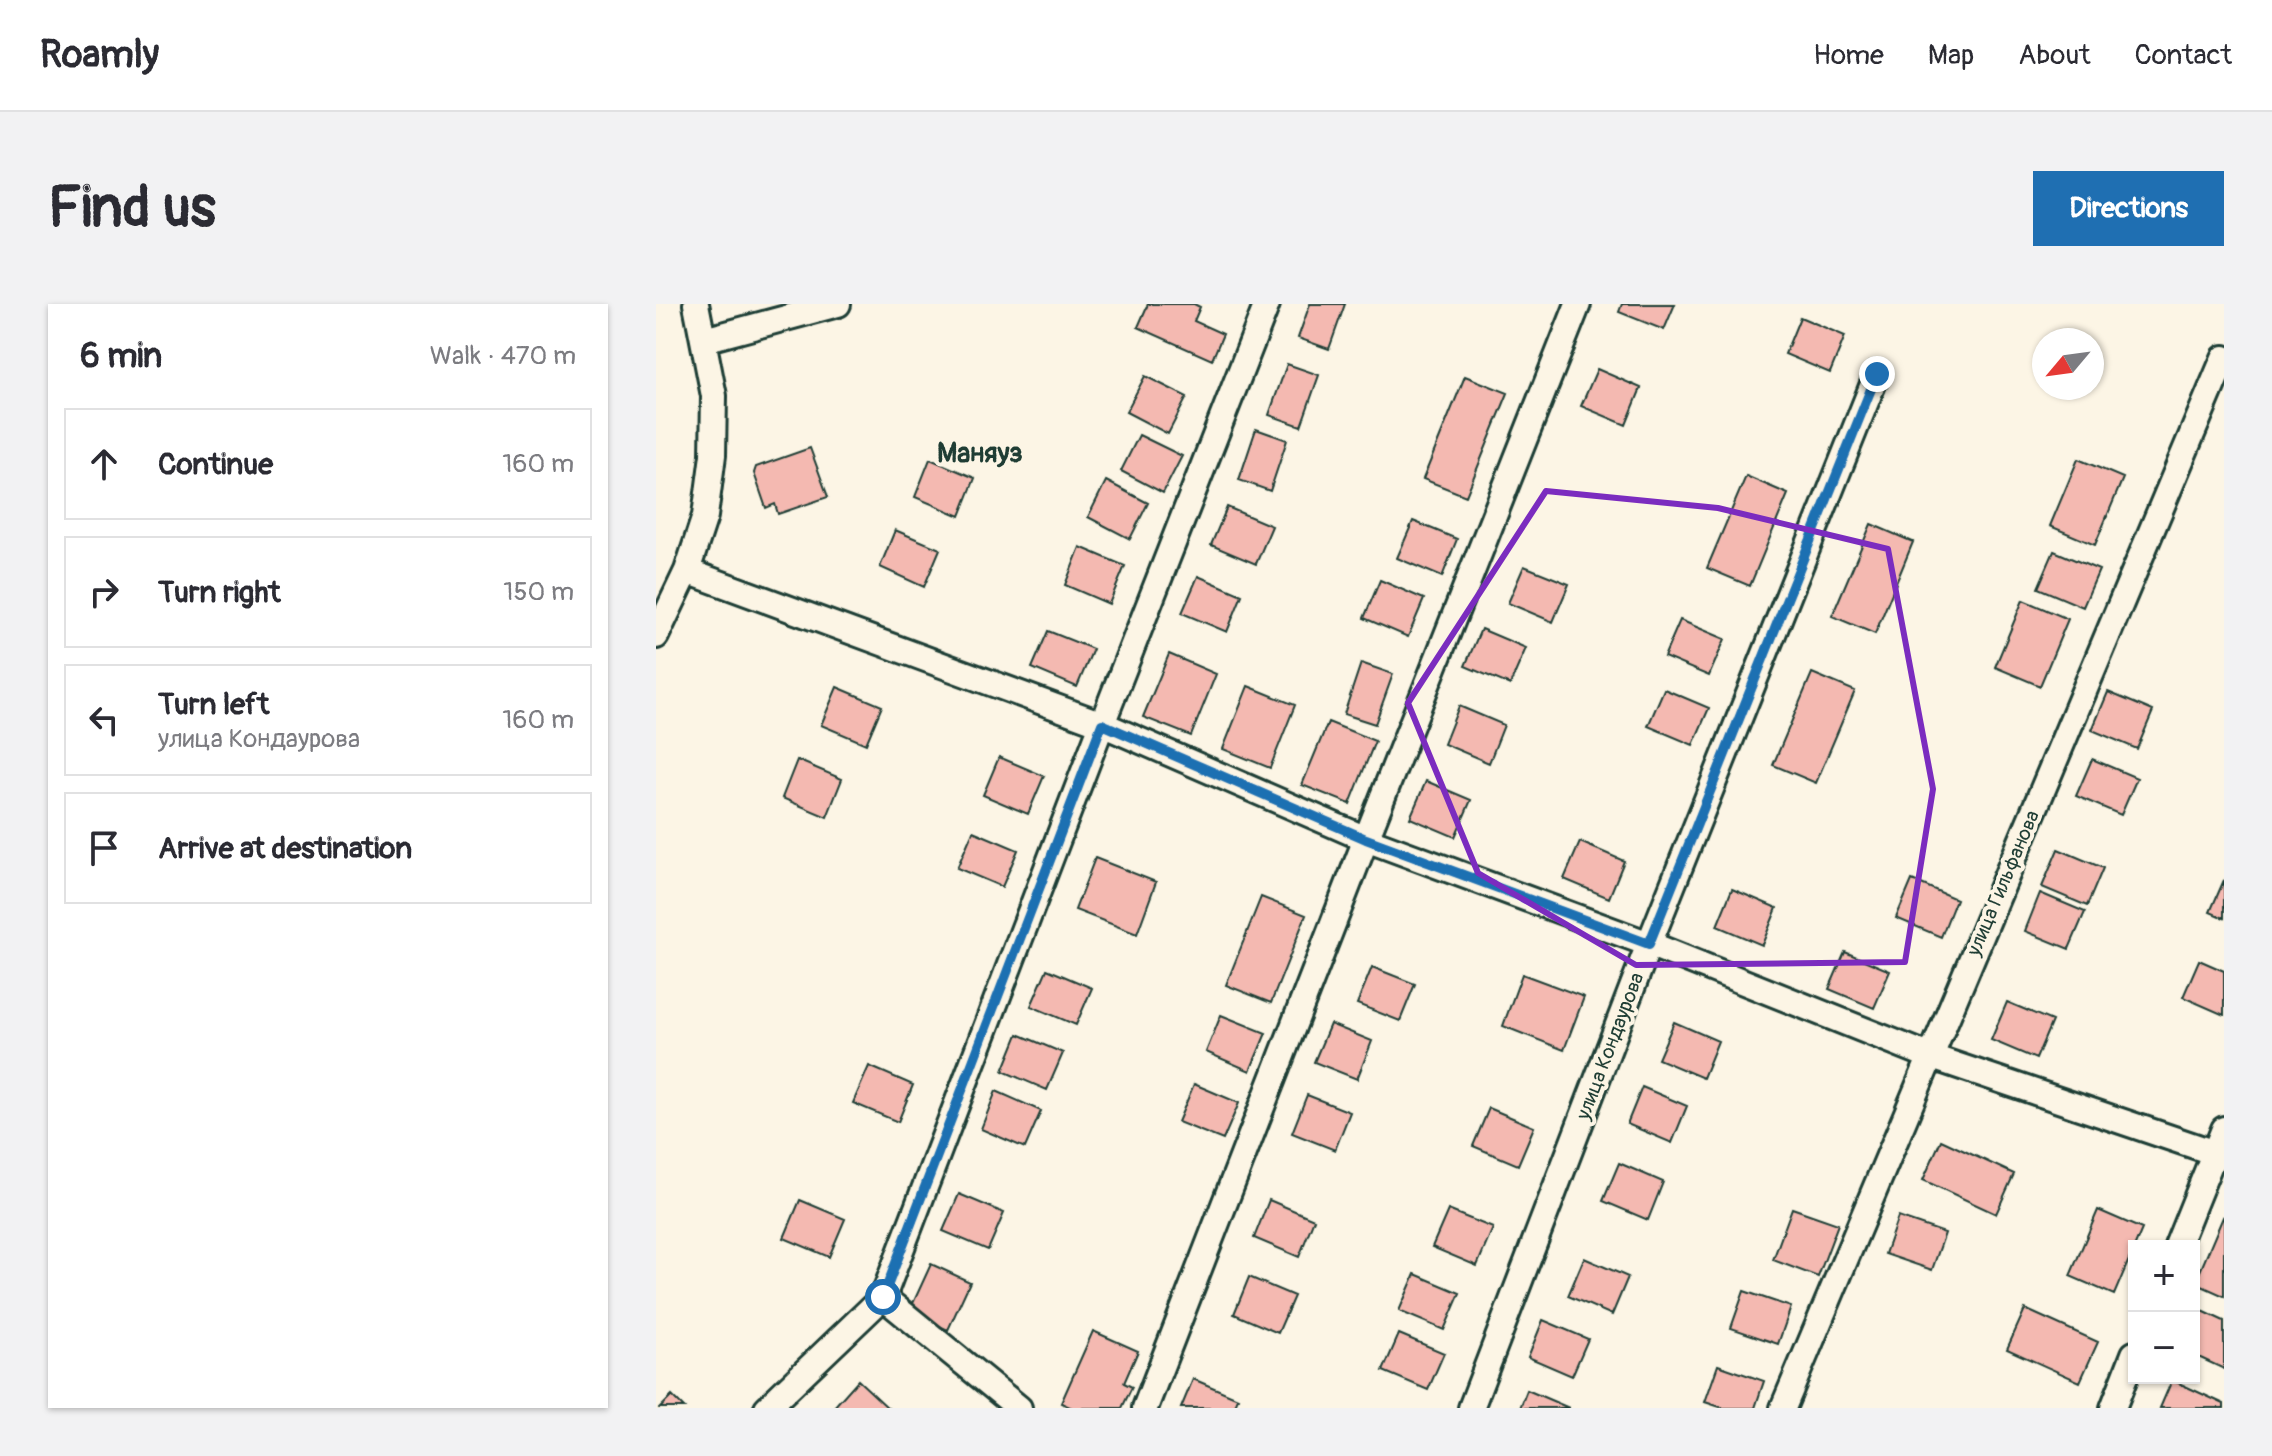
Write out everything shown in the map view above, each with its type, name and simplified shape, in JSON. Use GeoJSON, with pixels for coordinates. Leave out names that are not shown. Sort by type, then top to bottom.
{"type":"FeatureCollection","features":[{"type":"Feature","properties":{"kind":"street"},"geometry":{"type":"LineString","coordinates":[[656,636],[687,571],[705,516],[713,455],[714,396],[696,304]]}},
{"type":"Feature","properties":{"kind":"street"},"geometry":{"type":"LineString","coordinates":[[704,340],[838,304]]}},
{"type":"Feature","properties":{"kind":"street"},"geometry":{"type":"LineString","coordinates":[[767,1408],[883,1297],[1102,724],[1267,304]]}},
{"type":"Feature","properties":{"kind":"street"},"geometry":{"type":"LineString","coordinates":[[1145,1408],[1578,304]]}},
{"type":"Feature","properties":{"kind":"street","name":"улица Гильфанова"},"geometry":{"type":"LineString","coordinates":[[1783,1408],[2224,358]]}},
{"type":"Feature","properties":{"kind":"street","name":"улица Кондаурова"},"geometry":{"type":"LineString","coordinates":[[1471,1408],[1649,944],[1877,374]]}},
{"type":"Feature","properties":{"kind":"street"},"geometry":{"type":"LineString","coordinates":[[687,571],[1102,724],[1366,839],[1649,944],[1929,1056],[2219,1154]]}},
{"type":"Feature","properties":{"kind":"street"},"geometry":{"type":"LineString","coordinates":[[2180,1240],[2219,1154],[2224,1129]]}},
{"type":"Feature","properties":{"kind":"street"},"geometry":{"type":"LineString","coordinates":[[883,1297],[1019,1408]]}},
{"type":"Feature","properties":{"kind":"street"},"geometry":{"type":"LineString","coordinates":[[2113,1408],[2128,1369]]}},
{"type":"Feature","properties":{"kind":"highlighted area"},"geometry":{"type":"Polygon","coordinates":[[[1546,491],[1718,508],[1888,549],[1933,789],[1905,962],[1636,965],[1478,873],[1408,703],[1546,491]]]}},
{"type":"Feature","properties":{"kind":"building"},"geometry":{"type":"Polygon","coordinates":[[[1148,304],[1194,304],[1200,307],[1194,321],[1223,334],[1212,360],[1138,327],[1148,304]]]}},
{"type":"Feature","properties":{"kind":"building"},"geometry":{"type":"Polygon","coordinates":[[[1310,304],[1345,304],[1329,349],[1298,338],[1310,304]]]}},
{"type":"Feature","properties":{"kind":"building"},"geometry":{"type":"Polygon","coordinates":[[[1622,304],[1675,304],[1664,330],[1619,312],[1622,304]]]}},
{"type":"Feature","properties":{"kind":"building"},"geometry":{"type":"Polygon","coordinates":[[[1800,317],[1845,336],[1830,373],[1785,354],[1800,317]]]}},
{"type":"Feature","properties":{"kind":"building"},"geometry":{"type":"Polygon","coordinates":[[[1287,364],[1319,375],[1301,426],[1269,415],[1287,364]]]}},
{"type":"Feature","properties":{"kind":"building"},"geometry":{"type":"Polygon","coordinates":[[[1597,369],[1641,388],[1626,425],[1581,406],[1597,369]]]}},
{"type":"Feature","properties":{"kind":"building"},"geometry":{"type":"Polygon","coordinates":[[[1145,376],[1187,397],[1168,434],[1126,412],[1145,376]]]}},
{"type":"Feature","properties":{"kind":"building"},"geometry":{"type":"Polygon","coordinates":[[[1465,376],[1508,393],[1466,496],[1423,479],[1465,376]]]}},
{"type":"Feature","properties":{"kind":"building"},"geometry":{"type":"Polygon","coordinates":[[[1256,429],[1287,440],[1270,491],[1239,480],[1256,429]]]}},
{"type":"Feature","properties":{"kind":"building"},"geometry":{"type":"Polygon","coordinates":[[[1139,435],[1182,456],[1163,493],[1121,471],[1139,435]]]}},
{"type":"Feature","properties":{"kind":"building"},"geometry":{"type":"Polygon","coordinates":[[[810,448],[828,497],[778,514],[775,504],[766,508],[754,473],[756,467],[810,448]]]}},
{"type":"Feature","properties":{"kind":"building"},"geometry":{"type":"Polygon","coordinates":[[[930,459],[975,478],[960,516],[915,497],[930,459]]]}},
{"type":"Feature","properties":{"kind":"building"},"geometry":{"type":"Polygon","coordinates":[[[2078,459],[2123,478],[2095,545],[2050,526],[2078,459]]]}},
{"type":"Feature","properties":{"kind":"building"},"geometry":{"type":"Polygon","coordinates":[[[1746,476],[1788,494],[1750,586],[1707,568],[1746,476]]]}},
{"type":"Feature","properties":{"kind":"building"},"geometry":{"type":"Polygon","coordinates":[[[1106,481],[1148,503],[1130,539],[1088,517],[1106,481]]]}},
{"type":"Feature","properties":{"kind":"building"},"geometry":{"type":"Polygon","coordinates":[[[1227,507],[1272,526],[1256,564],[1211,545],[1227,507]]]}},
{"type":"Feature","properties":{"kind":"building"},"geometry":{"type":"Polygon","coordinates":[[[1413,521],[1457,539],[1442,577],[1397,558],[1413,521]]]}},
{"type":"Feature","properties":{"kind":"building"},"geometry":{"type":"Polygon","coordinates":[[[1871,524],[1913,542],[1875,634],[1832,616],[1871,524]]]}},
{"type":"Feature","properties":{"kind":"building"},"geometry":{"type":"Polygon","coordinates":[[[895,530],[940,549],[924,587],[880,567],[895,530]]]}},
{"type":"Feature","properties":{"kind":"building"},"geometry":{"type":"Polygon","coordinates":[[[1080,547],[1125,566],[1109,604],[1065,585],[1080,547]]]}},
{"type":"Feature","properties":{"kind":"building"},"geometry":{"type":"Polygon","coordinates":[[[2054,551],[2099,570],[2083,607],[2038,588],[2054,551]]]}},
{"type":"Feature","properties":{"kind":"building"},"geometry":{"type":"Polygon","coordinates":[[[1524,566],[1569,584],[1553,622],[1508,603],[1524,566]]]}},
{"type":"Feature","properties":{"kind":"building"},"geometry":{"type":"Polygon","coordinates":[[[1198,576],[1242,595],[1227,632],[1182,613],[1198,576]]]}},
{"type":"Feature","properties":{"kind":"building"},"geometry":{"type":"Polygon","coordinates":[[[1380,580],[1424,599],[1408,637],[1364,618],[1380,580]]]}},
{"type":"Feature","properties":{"kind":"building"},"geometry":{"type":"Polygon","coordinates":[[[2023,600],[2068,619],[2040,686],[1995,667],[2023,600]]]}},
{"type":"Feature","properties":{"kind":"building"},"geometry":{"type":"Polygon","coordinates":[[[1680,620],[1725,639],[1709,676],[1664,657],[1680,620]]]}},
{"type":"Feature","properties":{"kind":"building"},"geometry":{"type":"Polygon","coordinates":[[[1481,629],[1526,648],[1510,685],[1465,666],[1481,629]]]}},
{"type":"Feature","properties":{"kind":"building"},"geometry":{"type":"Polygon","coordinates":[[[1048,631],[1093,649],[1077,687],[1032,668],[1048,631]]]}},
{"type":"Feature","properties":{"kind":"building"},"geometry":{"type":"Polygon","coordinates":[[[1169,654],[1216,674],[1191,736],[1143,717],[1169,654]]]}},
{"type":"Feature","properties":{"kind":"building"},"geometry":{"type":"Polygon","coordinates":[[[1361,663],[1393,674],[1375,724],[1344,714],[1361,663]]]}},
{"type":"Feature","properties":{"kind":"building"},"geometry":{"type":"Polygon","coordinates":[[[1812,673],[1855,691],[1816,783],[1773,765],[1812,673]]]}},
{"type":"Feature","properties":{"kind":"building"},"geometry":{"type":"Polygon","coordinates":[[[1248,686],[1295,705],[1270,768],[1223,749],[1248,686]]]}},
{"type":"Feature","properties":{"kind":"building"},"geometry":{"type":"Polygon","coordinates":[[[837,687],[882,706],[866,744],[821,725],[837,687]]]}},
{"type":"Feature","properties":{"kind":"building"},"geometry":{"type":"Polygon","coordinates":[[[1664,689],[1709,708],[1693,745],[1648,726],[1664,689]]]}},
{"type":"Feature","properties":{"kind":"building"},"geometry":{"type":"Polygon","coordinates":[[[2108,692],[2153,711],[2137,749],[2092,730],[2108,692]]]}},
{"type":"Feature","properties":{"kind":"building"},"geometry":{"type":"Polygon","coordinates":[[[1459,706],[1504,725],[1489,763],[1444,744],[1459,706]]]}},
{"type":"Feature","properties":{"kind":"building"},"geometry":{"type":"Polygon","coordinates":[[[1328,722],[1375,741],[1350,804],[1302,785],[1328,722]]]}},
{"type":"Feature","properties":{"kind":"building"},"geometry":{"type":"Polygon","coordinates":[[[999,757],[1044,776],[1028,814],[983,795],[999,757]]]}},
{"type":"Feature","properties":{"kind":"building"},"geometry":{"type":"Polygon","coordinates":[[[2092,759],[2137,778],[2121,815],[2076,796],[2092,759]]]}},
{"type":"Feature","properties":{"kind":"building"},"geometry":{"type":"Polygon","coordinates":[[[797,760],[842,779],[827,817],[782,798],[797,760]]]}},
{"type":"Feature","properties":{"kind":"building"},"geometry":{"type":"Polygon","coordinates":[[[1426,781],[1471,800],[1455,837],[1410,818],[1426,781]]]}},
{"type":"Feature","properties":{"kind":"building"},"geometry":{"type":"Polygon","coordinates":[[[973,831],[1018,850],[1002,887],[957,868],[973,831]]]}},
{"type":"Feature","properties":{"kind":"building"},"geometry":{"type":"Polygon","coordinates":[[[1580,842],[1624,861],[1609,898],[1564,879],[1580,842]]]}},
{"type":"Feature","properties":{"kind":"building"},"geometry":{"type":"Polygon","coordinates":[[[2058,849],[2103,868],[2087,906],[2042,887],[2058,849]]]}},
{"type":"Feature","properties":{"kind":"building"},"geometry":{"type":"Polygon","coordinates":[[[1095,858],[1156,882],[1137,934],[1075,910],[1095,858]]]}},
{"type":"Feature","properties":{"kind":"building"},"geometry":{"type":"Polygon","coordinates":[[[1912,880],[1956,899],[1941,937],[1896,918],[1912,880]]]}},
{"type":"Feature","properties":{"kind":"building"},"geometry":{"type":"Polygon","coordinates":[[[2224,880],[2224,918],[2210,912],[2224,880]]]}},
{"type":"Feature","properties":{"kind":"building"},"geometry":{"type":"Polygon","coordinates":[[[1732,889],[1777,908],[1762,945],[1717,926],[1732,889]]]}},
{"type":"Feature","properties":{"kind":"building"},"geometry":{"type":"Polygon","coordinates":[[[2040,893],[2085,912],[2069,949],[2025,931],[2040,893]]]}},
{"type":"Feature","properties":{"kind":"building"},"geometry":{"type":"Polygon","coordinates":[[[1261,897],[1306,915],[1271,1003],[1226,985],[1261,897]]]}},
{"type":"Feature","properties":{"kind":"building"},"geometry":{"type":"Polygon","coordinates":[[[1845,952],[1890,971],[1874,1008],[1829,989],[1845,952]]]}},
{"type":"Feature","properties":{"kind":"building"},"geometry":{"type":"Polygon","coordinates":[[[2199,960],[2224,971],[2224,1015],[2183,997],[2199,960]]]}},
{"type":"Feature","properties":{"kind":"building"},"geometry":{"type":"Polygon","coordinates":[[[1372,967],[1415,984],[1400,1021],[1357,1004],[1372,967]]]}},
{"type":"Feature","properties":{"kind":"building"},"geometry":{"type":"Polygon","coordinates":[[[1047,969],[1092,988],[1076,1025],[1031,1006],[1047,969]]]}},
{"type":"Feature","properties":{"kind":"building"},"geometry":{"type":"Polygon","coordinates":[[[1522,974],[1584,997],[1564,1050],[1503,1026],[1522,974]]]}},
{"type":"Feature","properties":{"kind":"building"},"geometry":{"type":"Polygon","coordinates":[[[2007,1002],[2052,1021],[2036,1059],[1991,1040],[2007,1002]]]}},
{"type":"Feature","properties":{"kind":"building"},"geometry":{"type":"Polygon","coordinates":[[[1221,1015],[1266,1033],[1250,1071],[1206,1052],[1221,1015]]]}},
{"type":"Feature","properties":{"kind":"building"},"geometry":{"type":"Polygon","coordinates":[[[1674,1022],[1718,1041],[1703,1078],[1658,1059],[1674,1022]]]}},
{"type":"Feature","properties":{"kind":"building"},"geometry":{"type":"Polygon","coordinates":[[[1330,1024],[1372,1041],[1357,1079],[1314,1062],[1330,1024]]]}},
{"type":"Feature","properties":{"kind":"building"},"geometry":{"type":"Polygon","coordinates":[[[1018,1034],[1063,1053],[1047,1090],[1003,1071],[1018,1034]]]}},
{"type":"Feature","properties":{"kind":"building"},"geometry":{"type":"Polygon","coordinates":[[[869,1066],[913,1085],[898,1122],[853,1103],[869,1066]]]}},
{"type":"Feature","properties":{"kind":"building"},"geometry":{"type":"Polygon","coordinates":[[[1194,1084],[1239,1103],[1223,1140],[1178,1122],[1194,1084]]]}},
{"type":"Feature","properties":{"kind":"building"},"geometry":{"type":"Polygon","coordinates":[[[1642,1087],[1687,1106],[1672,1143],[1627,1124],[1642,1087]]]}},
{"type":"Feature","properties":{"kind":"building"},"geometry":{"type":"Polygon","coordinates":[[[996,1091],[1041,1111],[1025,1148],[981,1129],[996,1091]]]}},
{"type":"Feature","properties":{"kind":"building"},"geometry":{"type":"Polygon","coordinates":[[[1307,1095],[1350,1112],[1335,1150],[1292,1133],[1307,1095]]]}},
{"type":"Feature","properties":{"kind":"building"},"geometry":{"type":"Polygon","coordinates":[[[1489,1108],[1534,1127],[1518,1165],[1473,1146],[1489,1108]]]}},
{"type":"Feature","properties":{"kind":"building"},"geometry":{"type":"Polygon","coordinates":[[[1941,1140],[2014,1174],[1996,1214],[1923,1180],[1941,1140]]]}},
{"type":"Feature","properties":{"kind":"building"},"geometry":{"type":"Polygon","coordinates":[[[1619,1163],[1663,1182],[1648,1220],[1603,1201],[1619,1163]]]}},
{"type":"Feature","properties":{"kind":"building"},"geometry":{"type":"Polygon","coordinates":[[[959,1194],[1004,1213],[988,1250],[943,1231],[959,1194]]]}},
{"type":"Feature","properties":{"kind":"building"},"geometry":{"type":"Polygon","coordinates":[[[800,1200],[845,1219],[829,1257],[784,1238],[800,1200]]]}},
{"type":"Feature","properties":{"kind":"building"},"geometry":{"type":"Polygon","coordinates":[[[1269,1200],[1314,1219],[1299,1257],[1254,1238],[1269,1200]]]}},
{"type":"Feature","properties":{"kind":"building"},"geometry":{"type":"Polygon","coordinates":[[[1792,1208],[1838,1224],[1818,1277],[1773,1260],[1792,1208]]]}},
{"type":"Feature","properties":{"kind":"building"},"geometry":{"type":"Polygon","coordinates":[[[1448,1210],[1493,1228],[1477,1266],[1432,1247],[1448,1210]]]}},
{"type":"Feature","properties":{"kind":"building"},"geometry":{"type":"Polygon","coordinates":[[[2098,1210],[2142,1229],[2137,1240],[2128,1240],[2128,1262],[2114,1295],[2070,1276],[2098,1210]]]}},
{"type":"Feature","properties":{"kind":"building"},"geometry":{"type":"Polygon","coordinates":[[[1898,1217],[1945,1233],[1932,1270],[1885,1254],[1898,1217]]]}},
{"type":"Feature","properties":{"kind":"building"},"geometry":{"type":"Polygon","coordinates":[[[2223,1217],[2224,1296],[2200,1285],[2200,1271],[2223,1217]]]}},
{"type":"Feature","properties":{"kind":"building"},"geometry":{"type":"Polygon","coordinates":[[[1584,1258],[1628,1277],[1612,1315],[1568,1296],[1584,1258]]]}},
{"type":"Feature","properties":{"kind":"building"},"geometry":{"type":"Polygon","coordinates":[[[931,1264],[970,1282],[948,1330],[909,1312],[931,1264]]]}},
{"type":"Feature","properties":{"kind":"building"},"geometry":{"type":"Polygon","coordinates":[[[1415,1274],[1460,1293],[1444,1330],[1399,1311],[1415,1274]]]}},
{"type":"Feature","properties":{"kind":"building"},"geometry":{"type":"Polygon","coordinates":[[[1249,1277],[1294,1296],[1278,1333],[1234,1314],[1249,1277]]]}},
{"type":"Feature","properties":{"kind":"building"},"geometry":{"type":"Polygon","coordinates":[[[1744,1291],[1791,1307],[1778,1344],[1731,1328],[1744,1291]]]}},
{"type":"Feature","properties":{"kind":"building"},"geometry":{"type":"Polygon","coordinates":[[[2025,1309],[2098,1342],[2080,1382],[2007,1349],[2025,1309]]]}},
{"type":"Feature","properties":{"kind":"building"},"geometry":{"type":"Polygon","coordinates":[[[2200,1310],[2224,1321],[2224,1369],[2200,1358],[2200,1310]]]}},
{"type":"Feature","properties":{"kind":"building"},"geometry":{"type":"Polygon","coordinates":[[[1543,1320],[1588,1339],[1572,1376],[1528,1357],[1543,1320]]]}},
{"type":"Feature","properties":{"kind":"building"},"geometry":{"type":"Polygon","coordinates":[[[1093,1331],[1138,1351],[1124,1383],[1132,1387],[1122,1408],[1072,1408],[1061,1403],[1093,1331]]]}},
{"type":"Feature","properties":{"kind":"building"},"geometry":{"type":"Polygon","coordinates":[[[1399,1334],[1444,1353],[1428,1390],[1383,1371],[1399,1334]]]}},
{"type":"Feature","properties":{"kind":"building"},"geometry":{"type":"Polygon","coordinates":[[[1718,1365],[1764,1381],[1755,1408],[1723,1408],[1705,1402],[1718,1365]]]}},
{"type":"Feature","properties":{"kind":"building"},"geometry":{"type":"Polygon","coordinates":[[[1193,1379],[1238,1398],[1234,1408],[1181,1408],[1193,1379]]]}},
{"type":"Feature","properties":{"kind":"building"},"geometry":{"type":"Polygon","coordinates":[[[858,1380],[888,1408],[833,1408],[858,1380]]]}},
{"type":"Feature","properties":{"kind":"building"},"geometry":{"type":"Polygon","coordinates":[[[2170,1384],[2181,1384],[2224,1404],[2224,1408],[2160,1408],[2170,1384]]]}},
{"type":"Feature","properties":{"kind":"building"},"geometry":{"type":"Polygon","coordinates":[[[1527,1390],[1569,1408],[1520,1408],[1527,1390]]]}},
{"type":"Feature","properties":{"kind":"building"},"geometry":{"type":"Polygon","coordinates":[[[672,1396],[684,1408],[660,1408],[672,1396]]]}},
{"type":"Feature","properties":{"kind":"district","name":"Маняуз"},"geometry":{"type":"Point","coordinates":[980,453]}},
{"type":"Feature","properties":{"kind":"route"},"geometry":{"type":"LineString","coordinates":[[883,1297],[1102,724],[1366,839],[1649,944],[1877,374]]}}]}
